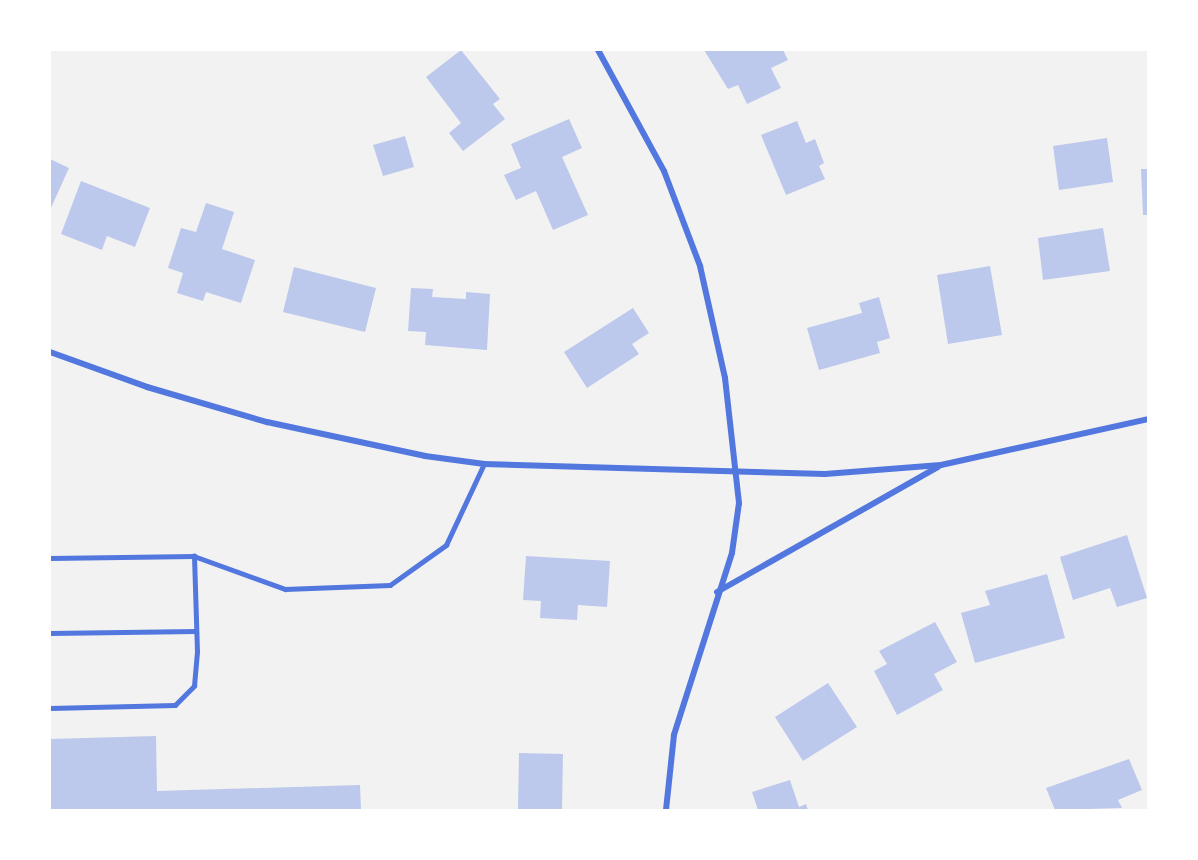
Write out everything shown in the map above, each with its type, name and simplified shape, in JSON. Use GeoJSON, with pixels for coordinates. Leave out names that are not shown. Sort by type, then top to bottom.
{"type":"FeatureCollection","features":[{"type":"Feature","properties":{"kind":"street"},"geometry":{"type":"LineString","coordinates":[[598,50],[630,104],[683,214],[713,313],[739,503],[732,553],[717,592],[674,735],[666,810]]}},
{"type":"Feature","properties":{"kind":"street"},"geometry":{"type":"LineString","coordinates":[[50,352],[147,387],[267,422],[425,456],[484,464],[736,474],[825,474],[941,465],[1149,419]]}},
{"type":"Feature","properties":{"kind":"street"},"geometry":{"type":"LineString","coordinates":[[717,592],[941,465]]}},
{"type":"Feature","properties":{"kind":"lane"},"geometry":{"type":"LineString","coordinates":[[50,558],[194,556],[285,589],[390,585],[446,545],[484,464]]}},
{"type":"Feature","properties":{"kind":"lane"},"geometry":{"type":"LineString","coordinates":[[50,708],[175,705],[194,686],[196,632],[194,556]]}},
{"type":"Feature","properties":{"kind":"lane"},"geometry":{"type":"LineString","coordinates":[[50,633],[196,632]]}},
{"type":"Feature","properties":{"kind":"building"},"geometry":{"type":"Polygon","coordinates":[[[461,50],[500,99],[493,104],[505,119],[463,151],[449,133],[461,123],[426,77],[461,50]]]}},
{"type":"Feature","properties":{"kind":"building"},"geometry":{"type":"Polygon","coordinates":[[[704,50],[783,50],[788,60],[771,68],[781,88],[747,104],[738,85],[728,89],[704,50]]]}},
{"type":"Feature","properties":{"kind":"building"},"geometry":{"type":"Polygon","coordinates":[[[569,119],[582,148],[562,157],[588,215],[553,230],[536,191],[516,200],[504,175],[521,168],[511,144],[569,119]]]}},
{"type":"Feature","properties":{"kind":"building"},"geometry":{"type":"Polygon","coordinates":[[[797,121],[806,143],[815,139],[824,163],[819,166],[825,179],[786,195],[761,135],[797,121]]]}},
{"type":"Feature","properties":{"kind":"building"},"geometry":{"type":"Polygon","coordinates":[[[405,136],[414,167],[383,176],[373,145],[405,136]]]}},
{"type":"Feature","properties":{"kind":"building"},"geometry":{"type":"Polygon","coordinates":[[[1107,138],[1113,182],[1059,190],[1053,146],[1107,138]]]}},
{"type":"Feature","properties":{"kind":"building"},"geometry":{"type":"Polygon","coordinates":[[[50,159],[69,168],[50,210],[50,159]]]}},
{"type":"Feature","properties":{"kind":"building"},"geometry":{"type":"Polygon","coordinates":[[[1141,169],[1148,169],[1148,215],[1143,215],[1141,169]]]}},
{"type":"Feature","properties":{"kind":"building"},"geometry":{"type":"Polygon","coordinates":[[[81,181],[150,208],[135,247],[107,236],[102,250],[61,234],[81,181]]]}},
{"type":"Feature","properties":{"kind":"building"},"geometry":{"type":"Polygon","coordinates":[[[206,203],[234,212],[222,249],[255,260],[241,303],[206,292],[203,301],[177,293],[183,273],[168,268],[181,228],[196,232],[206,203]]]}},
{"type":"Feature","properties":{"kind":"building"},"geometry":{"type":"Polygon","coordinates":[[[1103,228],[1110,271],[1043,280],[1038,238],[1103,228]]]}},
{"type":"Feature","properties":{"kind":"building"},"geometry":{"type":"Polygon","coordinates":[[[990,266],[1002,335],[948,344],[937,275],[990,266]]]}},
{"type":"Feature","properties":{"kind":"building"},"geometry":{"type":"Polygon","coordinates":[[[294,267],[376,288],[365,332],[283,312],[294,267]]]}},
{"type":"Feature","properties":{"kind":"building"},"geometry":{"type":"Polygon","coordinates":[[[411,288],[433,289],[432,297],[466,299],[466,292],[490,294],[487,350],[425,345],[426,332],[408,331],[411,288]]]}},
{"type":"Feature","properties":{"kind":"building"},"geometry":{"type":"Polygon","coordinates":[[[879,297],[890,338],[877,342],[880,353],[819,370],[807,328],[862,313],[859,303],[879,297]]]}},
{"type":"Feature","properties":{"kind":"building"},"geometry":{"type":"Polygon","coordinates":[[[633,308],[649,333],[632,344],[639,354],[587,388],[564,352],[633,308]]]}},
{"type":"Feature","properties":{"kind":"building"},"geometry":{"type":"Polygon","coordinates":[[[1127,535],[1147,598],[1117,607],[1110,588],[1073,600],[1060,557],[1127,535]]]}},
{"type":"Feature","properties":{"kind":"building"},"geometry":{"type":"Polygon","coordinates":[[[526,556],[610,561],[607,607],[578,605],[577,620],[540,618],[541,601],[523,600],[526,556]]]}},
{"type":"Feature","properties":{"kind":"building"},"geometry":{"type":"Polygon","coordinates":[[[1047,574],[1065,638],[975,663],[961,613],[990,605],[985,591],[1047,574]]]}},
{"type":"Feature","properties":{"kind":"building"},"geometry":{"type":"Polygon","coordinates":[[[935,622],[957,662],[934,674],[943,690],[897,715],[874,671],[887,664],[879,651],[935,622]]]}},
{"type":"Feature","properties":{"kind":"building"},"geometry":{"type":"Polygon","coordinates":[[[828,683],[857,727],[803,761],[775,717],[828,683]]]}},
{"type":"Feature","properties":{"kind":"building"},"geometry":{"type":"Polygon","coordinates":[[[156,736],[157,791],[360,785],[361,810],[50,810],[50,739],[156,736]]]}},
{"type":"Feature","properties":{"kind":"building"},"geometry":{"type":"Polygon","coordinates":[[[519,753],[563,754],[562,810],[518,810],[519,753]]]}},
{"type":"Feature","properties":{"kind":"building"},"geometry":{"type":"Polygon","coordinates":[[[1129,759],[1142,790],[1118,800],[1122,808],[1055,810],[1046,788],[1129,759]]]}},
{"type":"Feature","properties":{"kind":"building"},"geometry":{"type":"Polygon","coordinates":[[[790,780],[799,807],[806,804],[808,810],[758,810],[752,792],[790,780]]]}}]}
